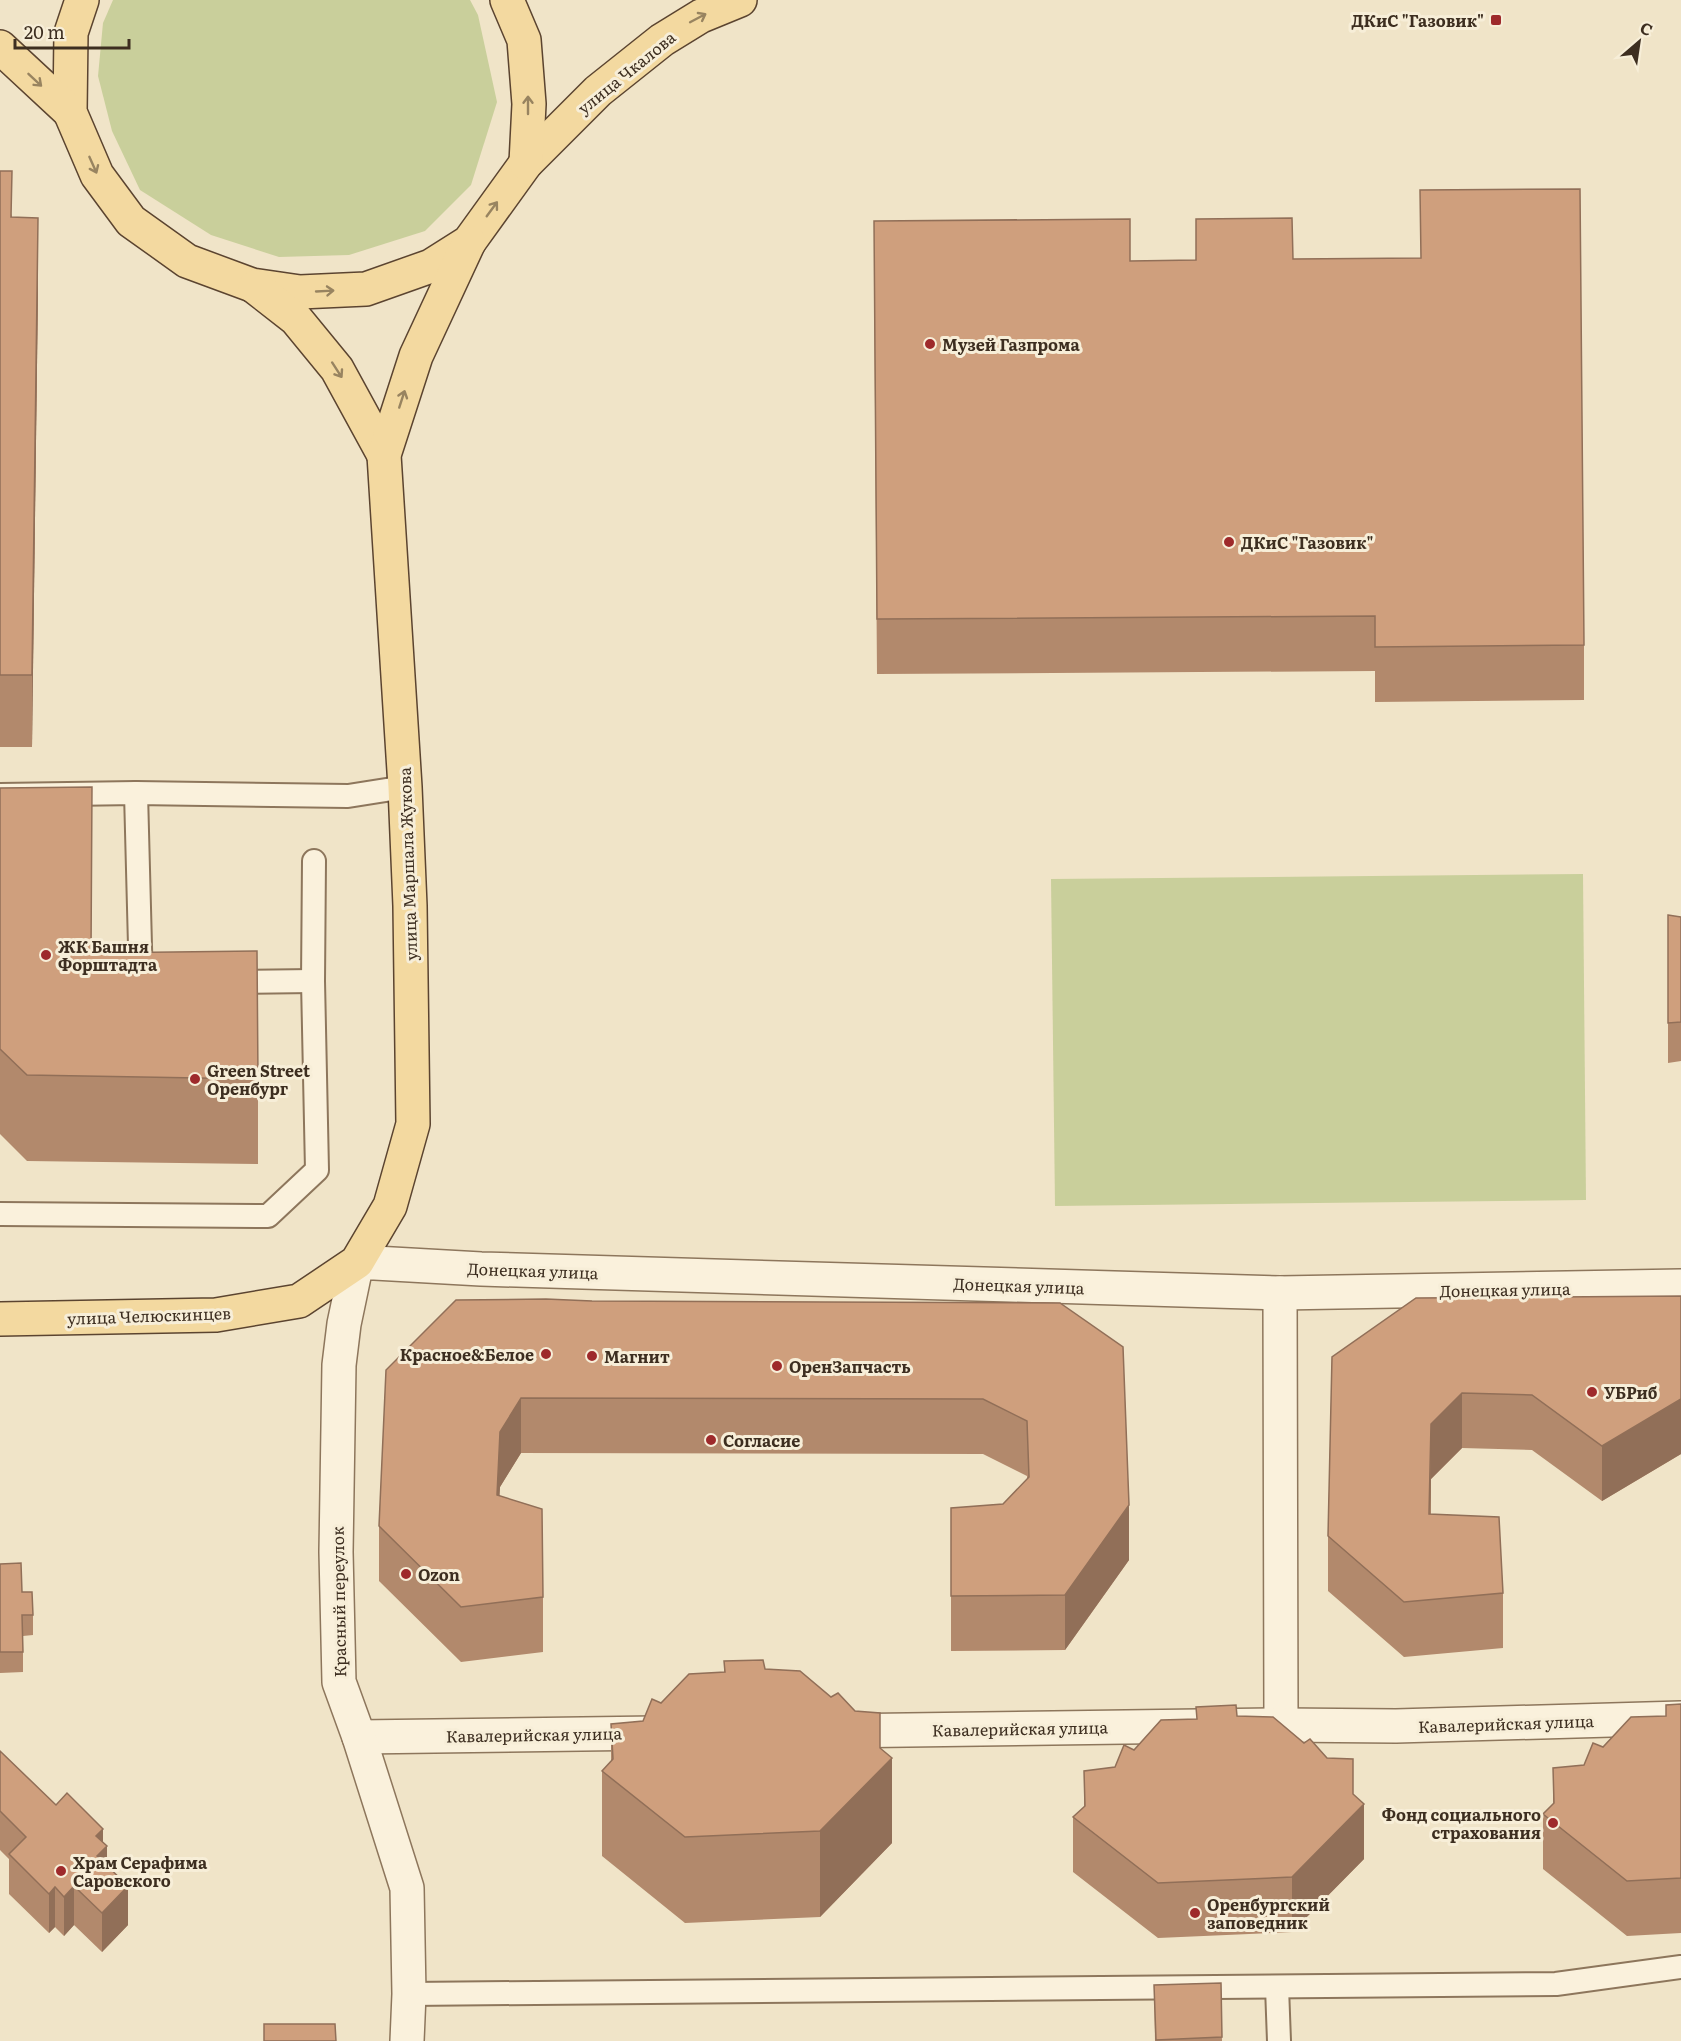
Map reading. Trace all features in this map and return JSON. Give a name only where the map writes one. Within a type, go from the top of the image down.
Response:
[{"type":"main road","points":[[70,112],[71,33],[82,0]]},
{"type":"main road","points":[[507,0],[525,40],[529,104],[526,163]]},
{"type":"main road","name":"улица Чкалова","points":[[469,242],[526,163],[598,91],[662,40],[701,16],[740,0]]},
{"type":"main road","points":[[0,47],[70,112],[97,175],[131,221],[187,261],[252,285],[300,292],[366,289],[431,266],[469,242]]},
{"type":"main road","name":"улица Маршала Жукова","points":[[357,1262],[390,1206],[413,1124],[410,906],[405,787],[384,455],[416,356],[469,242]]},
{"type":"main road","name":"улица Маршала Жукова","points":[[252,285],[297,319],[337,369],[384,455]]},
{"type":"main road","name":"улица Челюскинцев","points":[[0,1319],[216,1315],[299,1301],[357,1262]]},
{"type":"street","name":"Донецкая улица","points":[[357,1262],[481,1269],[1280,1293],[1681,1286]]},
{"type":"street","name":"Красный переулок","points":[[357,1262],[344,1324],[339,1365],[336,1552],[339,1682],[407,1888],[408,2041]]},
{"type":"street","points":[[1280,1293],[1281,1725]]},
{"type":"street","name":"Кавалерийская улица","points":[[802,1731],[1281,1725],[1396,1726],[1681,1718]]},
{"type":"street","name":"Кавалерийская улица","points":[[359,1737],[682,1733]]},
{"type":"lane","points":[[0,795],[136,793],[348,796],[405,787]]},
{"type":"lane","points":[[136,793],[141,984],[164,984]]},
{"type":"lane","points":[[0,1214],[268,1216],[317,1170],[313,981],[314,861]]},
{"type":"lane","points":[[210,983],[313,981]]},
{"type":"lane","points":[[409,1994],[1556,1984],[1681,1967]]},
{"type":"lane","points":[[1277,1987],[1279,2041]]},
{"type":"green space","points":[[113,0],[470,0],[478,15],[497,102],[471,185],[425,231],[349,255],[279,257],[211,235],[140,190],[112,131],[98,76],[103,23]]},
{"type":"green space","points":[[1583,874],[1586,1200],[1055,1206],[1051,879]]},
{"type":"building","points":[[0,171],[12,171],[11,217],[38,218],[32,675],[0,675]]},
{"type":"building","name":"ДКиC \"Газовик\"","points":[[1580,189],[1584,645],[1375,647],[1375,616],[877,619],[874,221],[1130,219],[1130,261],[1196,260],[1196,219],[1292,218],[1293,259],[1421,258],[1420,190]]},
{"type":"building","points":[[92,787],[91,953],[257,951],[258,1079],[27,1075],[0,1049],[0,788]]},
{"type":"building","points":[[1668,915],[1681,917],[1681,1022],[1668,1023]]},
{"type":"building","points":[[1681,1296],[1681,1399],[1602,1446],[1532,1395],[1462,1393],[1431,1424],[1429,1514],[1499,1517],[1503,1593],[1404,1602],[1328,1536],[1332,1357],[1416,1298]]},
{"type":"building","points":[[456,1300],[1060,1303],[1123,1347],[1129,1505],[1065,1595],[951,1596],[951,1508],[1003,1504],[1029,1477],[1027,1421],[983,1399],[521,1398],[500,1432],[497,1495],[542,1509],[543,1597],[461,1607],[379,1526],[386,1370]]},
{"type":"building","points":[[21,1563],[22,1592],[32,1592],[33,1615],[22,1615],[23,1652],[0,1652],[0,1564]]},
{"type":"building","points":[[763,1660],[765,1669],[800,1671],[831,1697],[838,1693],[855,1711],[880,1713],[880,1748],[892,1758],[820,1831],[685,1837],[602,1771],[613,1759],[611,1724],[643,1721],[652,1699],[661,1703],[689,1674],[725,1672],[724,1661]]},
{"type":"building","points":[[1681,1704],[1681,1878],[1627,1881],[1543,1814],[1554,1803],[1553,1768],[1584,1765],[1593,1743],[1603,1747],[1631,1717],[1666,1716],[1666,1705]]},
{"type":"building","points":[[1236,1705],[1237,1716],[1273,1717],[1304,1743],[1310,1739],[1327,1758],[1353,1759],[1353,1794],[1364,1804],[1292,1877],[1158,1883],[1073,1817],[1085,1806],[1084,1771],[1115,1767],[1124,1745],[1134,1750],[1161,1720],[1197,1719],[1196,1707]]},
{"type":"building","points":[[0,1751],[56,1805],[67,1793],[103,1829],[96,1836],[107,1846],[97,1856],[128,1886],[102,1913],[74,1886],[64,1897],[55,1887],[49,1894],[9,1854],[26,1837],[0,1811]]},
{"type":"building","points":[[1221,1983],[1222,2037],[1156,2040],[1154,1985]]},
{"type":"building","points":[[264,2024],[335,2024],[336,2041],[264,2041]]},
{"type":"place","name":"ДКиС \"Газовик\"","points":[[1496,20]]},
{"type":"place","name":"Музей Газпрома","points":[[930,344]]},
{"type":"place","name":"ДКиC \"Газовик\"","points":[[1229,542]]},
{"type":"place","name":"ЖК Башня Форштадта","points":[[46,955]]},
{"type":"place","name":"Green Street Оренбург","points":[[195,1079]]},
{"type":"place","name":"Красное&Белое","points":[[546,1354]]},
{"type":"place","name":"Магнит","points":[[592,1356]]},
{"type":"place","name":"ОренЗапчасть","points":[[777,1366]]},
{"type":"place","name":"УБРиб","points":[[1592,1392]]},
{"type":"place","name":"Согласие","points":[[711,1440]]},
{"type":"place","name":"Ozon","points":[[406,1574]]},
{"type":"place","name":"Фонд социального страхования","points":[[1553,1823]]},
{"type":"place","name":"Храм Серафима Саровского","points":[[61,1871]]},
{"type":"place","name":"Оренбургский заповедник","points":[[1195,1913]]}]
